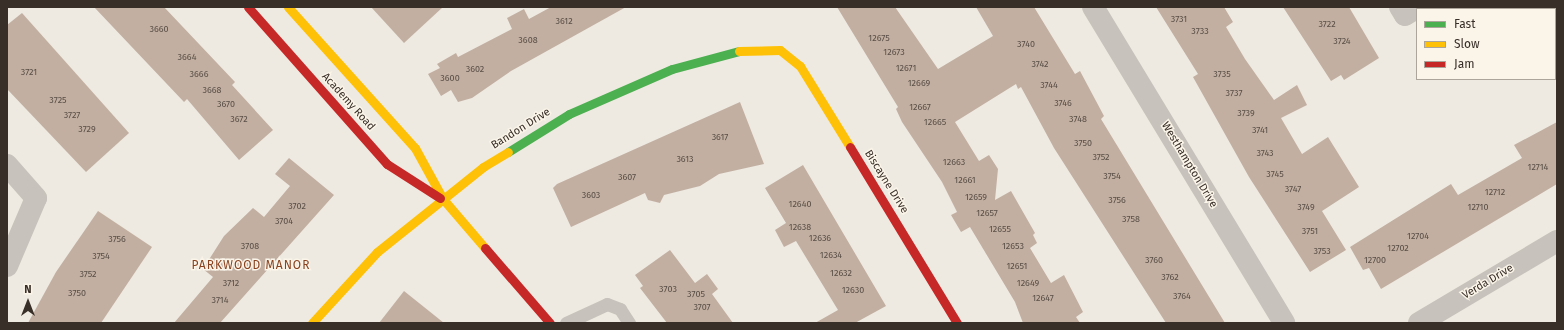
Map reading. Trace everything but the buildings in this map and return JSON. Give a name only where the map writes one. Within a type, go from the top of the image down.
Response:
[{"type":"street","name":"Academy Road","points":[[248,7],[387,164],[443,199]]},
{"type":"street","name":"Academy Road","points":[[288,7],[415,148],[443,199],[550,323]]},
{"type":"street","name":"Westhampton Drive","points":[[1093,7],[1284,323]]},
{"type":"street","points":[[1400,7],[1405,14],[1416,8]]},
{"type":"street","name":"Bandon Drive","points":[[312,323],[377,252],[483,167],[569,114],[672,69],[745,49],[780,50],[790,58]]},
{"type":"street","name":"Biscayne Drive","points":[[790,58],[800,66],[957,323]]},
{"type":"street","points":[[7,165],[36,198],[7,266]]},
{"type":"street","name":"Verda Drive","points":[[1419,323],[1557,241]]},
{"type":"lane","points":[[566,323],[607,304],[620,309],[629,323]]},
{"type":"traffic: fast","points":[[508,152],[569,114],[672,69],[739,51]]},
{"type":"traffic: slow","points":[[288,7],[415,148],[443,199],[485,248]]},
{"type":"traffic: slow","points":[[739,51],[780,50],[800,66],[850,147]]},
{"type":"traffic: slow","points":[[312,323],[377,252],[483,167],[508,152]]},
{"type":"traffic: jam","points":[[248,7],[387,164],[440,198]]},
{"type":"traffic: jam","points":[[850,147],[957,323]]},
{"type":"traffic: jam","points":[[485,248],[550,323]]},
{"type":"district","name":"PARKWOOD MANOR","points":[[251,266]]}]
